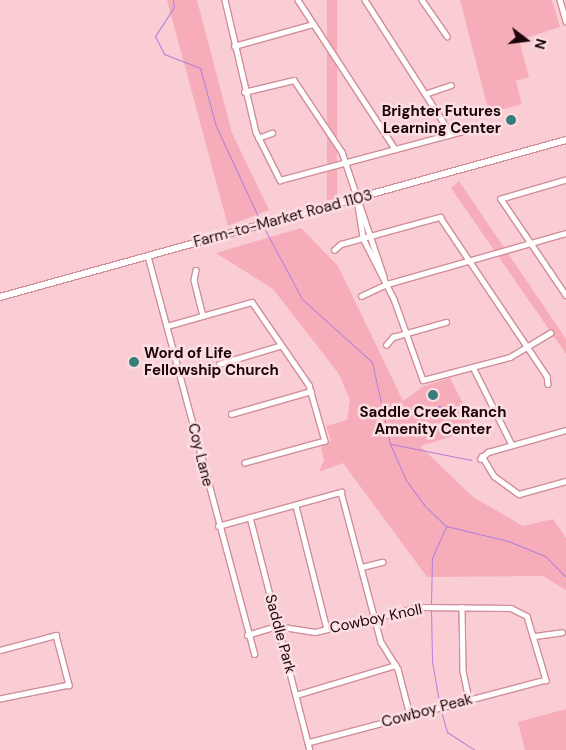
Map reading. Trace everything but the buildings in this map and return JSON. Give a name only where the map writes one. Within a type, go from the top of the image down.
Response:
[{"type":"main road","name":"Farm-to-Market Road 1103","points":[[0,297],[566,140]]},
{"type":"street","points":[[225,0],[244,92],[258,138],[280,180],[482,126]]},
{"type":"street","points":[[298,0],[395,149]]},
{"type":"street","points":[[365,0],[428,94],[451,134]]},
{"type":"street","points":[[422,0],[447,36]]},
{"type":"street","points":[[560,0],[566,21]]},
{"type":"street","points":[[234,46],[313,24]]},
{"type":"street","points":[[244,92],[294,80],[346,163],[384,278]]},
{"type":"street","points":[[428,94],[451,85]]},
{"type":"street","points":[[258,138],[272,134]]},
{"type":"street","points":[[566,180],[501,199],[566,295]]},
{"type":"street","points":[[357,199],[363,238],[387,284],[423,380],[529,348],[550,333]]},
{"type":"street","points":[[334,250],[363,238],[440,217],[529,348],[548,384]]},
{"type":"street","points":[[361,296],[387,284],[566,233]]},
{"type":"street","name":"Coy Lane","points":[[148,256],[247,635],[255,654]]},
{"type":"street","points":[[196,270],[194,280],[203,316]]},
{"type":"street","points":[[167,326],[252,302],[311,390],[325,441],[245,463]]},
{"type":"street","points":[[386,345],[406,332],[446,322]]},
{"type":"street","points":[[219,364],[280,346]]},
{"type":"street","points":[[473,366],[512,445]]},
{"type":"street","points":[[231,414],[311,390]]},
{"type":"street","points":[[566,430],[512,445],[481,457],[494,476],[519,494],[564,482],[566,487]]},
{"type":"street","points":[[218,526],[296,506],[341,492],[382,646],[396,665],[410,715]]},
{"type":"street","points":[[296,506],[327,630]]},
{"type":"street","name":"Saddle Park","points":[[250,517],[310,750]]},
{"type":"street","points":[[362,567],[382,562]]},
{"type":"street","name":"Cowboy Knoll","points":[[277,626],[300,632],[327,630],[419,607],[520,610],[528,616],[546,680]]},
{"type":"street","points":[[462,607],[462,671],[469,700]]},
{"type":"street","points":[[247,635],[277,626]]},
{"type":"street","points":[[535,636],[562,632]]},
{"type":"street","points":[[0,650],[56,635],[69,684],[0,700]]},
{"type":"street","points":[[296,695],[396,665]]},
{"type":"street","name":"Cowboy Peak","points":[[308,743],[546,680]]},
{"type":"shaded area","points":[[167,0],[197,0],[232,133],[269,210],[228,226]]},
{"type":"shaded area","points":[[327,0],[337,0],[337,200],[327,200]]},
{"type":"shaded area","points":[[460,0],[552,0],[560,27],[519,40],[529,77],[516,81],[522,104],[489,113]]},
{"type":"shaded area","points":[[459,181],[566,339],[566,354],[451,188]]},
{"type":"shaded area","points":[[301,228],[338,266],[403,401],[424,386],[450,378],[476,429],[420,446],[473,497],[523,526],[553,519],[566,538],[566,590],[543,576],[427,577],[343,463],[319,472],[324,460],[321,447],[331,441],[326,426],[347,420],[350,400],[339,374],[273,289],[216,253]]},
{"type":"shaded area","points":[[438,406],[442,406],[446,412],[442,418],[438,418],[434,414],[434,410]]},
{"type":"shaded area","points":[[566,709],[566,750],[525,750],[518,722]]},
{"type":"waterway","points":[[173,0],[174,7],[155,36],[164,54],[200,68],[216,126],[260,221]]},
{"type":"waterway","points":[[264,228],[302,299],[372,362],[390,444],[406,480],[425,506],[446,526],[508,541],[545,556],[566,577]]},
{"type":"waterway","points":[[391,444],[471,460]]},
{"type":"waterway","points":[[431,604],[432,558],[446,526]]},
{"type":"waterway","points":[[431,608],[432,661],[439,702]]},
{"type":"waterway","points":[[441,711],[447,732],[475,750]]},
{"type":"place","name":"Brighter Futures Learning Center","points":[[511,120]]},
{"type":"place","name":"Word of Life Fellowship Church","points":[[134,362]]},
{"type":"place","name":"Saddle Creek Ranch Amenity Center","points":[[433,395]]}]
